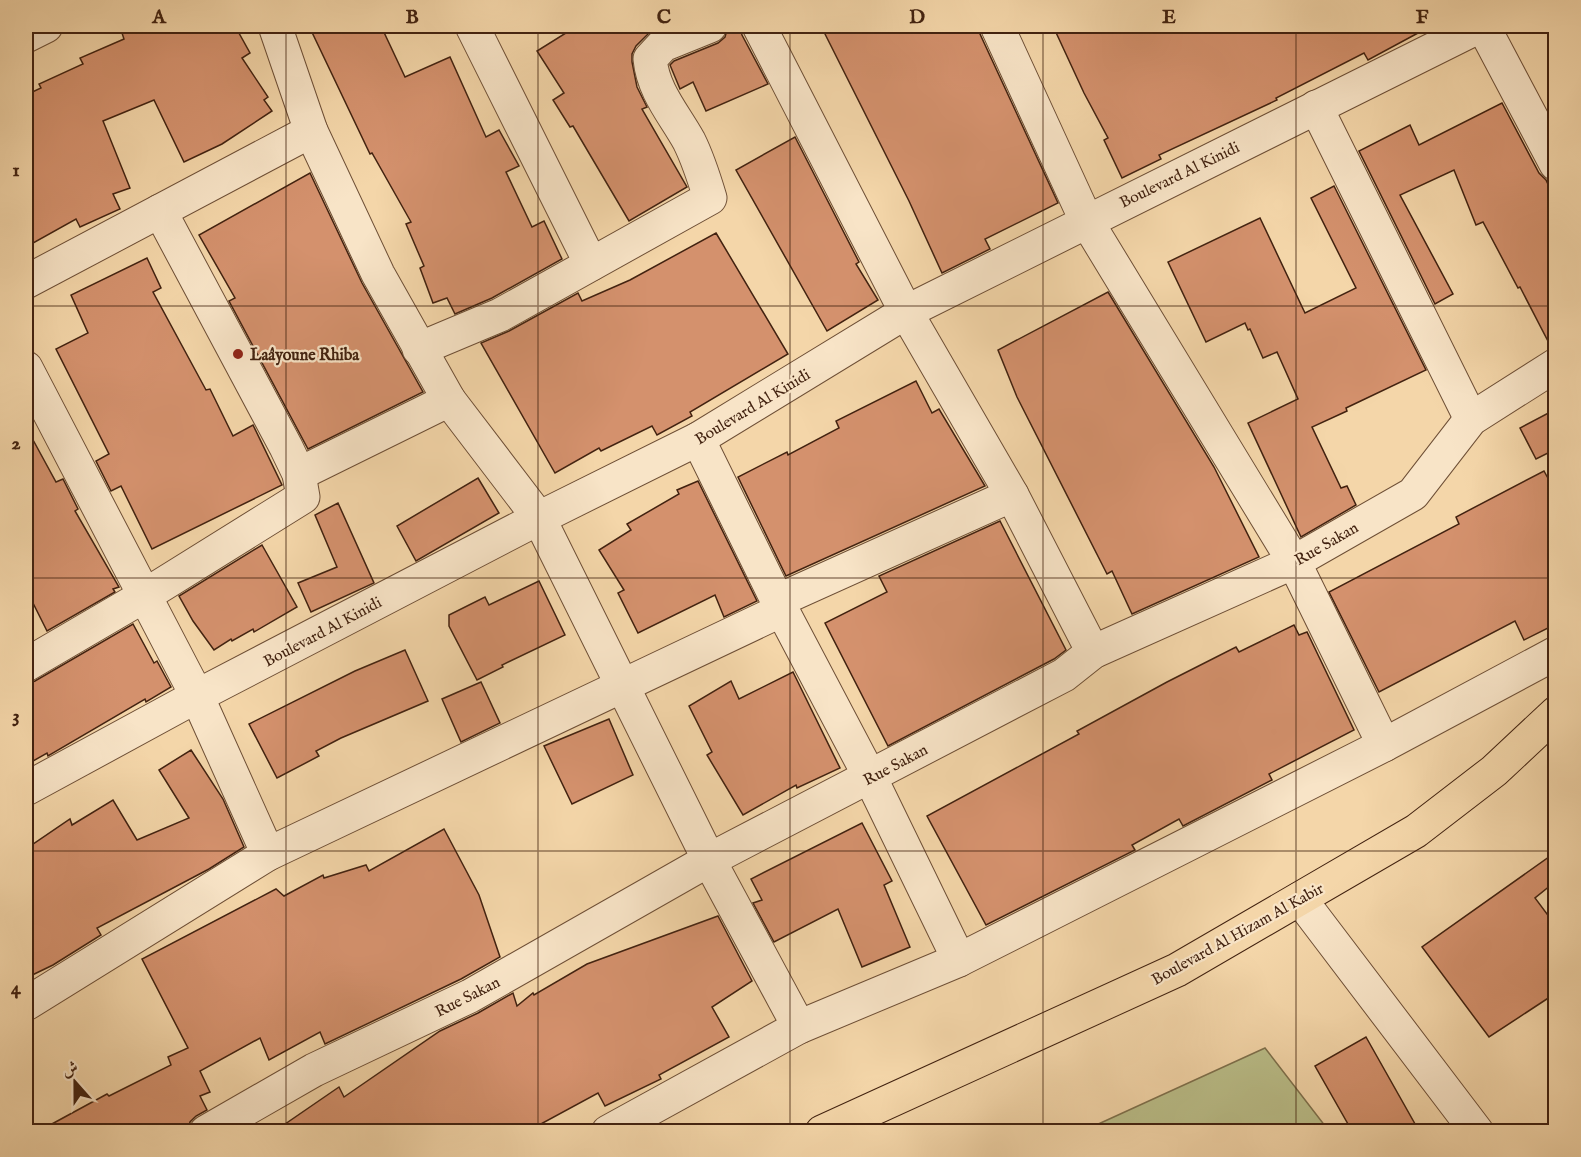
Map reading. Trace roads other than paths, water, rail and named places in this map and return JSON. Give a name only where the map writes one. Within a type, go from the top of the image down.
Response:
[{"type":"main road","name":"Boulevard Al Hizam Al Kabir","points":[[822,1131],[1177,970],[1416,831],[1494,771],[1556,713]]},
{"type":"street","points":[[26,36],[46,26]]},
{"type":"street","points":[[275,26],[311,130],[378,274],[449,400],[539,518],[709,860],[799,1028]]},
{"type":"street","points":[[472,26],[591,264]]},
{"type":"street","points":[[419,349],[500,315],[711,198],[689,141],[655,84],[650,58],[663,45],[710,26]]},
{"type":"street","points":[[759,26],[906,312],[1012,495],[1093,652]]},
{"type":"street","points":[[997,26],[1086,220],[1294,562],[1384,745]]},
{"type":"street","points":[[1482,26],[1541,114],[1556,165]]},
{"type":"street","name":"Boulevard Al Kinidi","points":[[26,789],[197,696],[539,518],[698,439],[906,312],[1086,220],[1482,26]]},
{"type":"street","points":[[1316,107],[1471,419]]},
{"type":"street","points":[[26,282],[311,130]]},
{"type":"street","points":[[26,666],[303,497],[299,474],[160,212]]},
{"type":"street","name":"Rue Sakan","points":[[206,1131],[314,1070],[470,996],[709,860],[1064,675],[1093,652],[1294,562],[1413,494],[1471,419],[1556,365]]},
{"type":"street","points":[[26,368],[197,696],[268,854]]},
{"type":"street","points":[[299,474],[449,400]]},
{"type":"street","points":[[698,439],[779,606],[870,777],[959,960]]},
{"type":"street","points":[[26,1004],[268,854],[624,686],[779,606],[1012,495]]},
{"type":"street","points":[[608,1131],[799,1028],[959,960],[1384,745],[1556,653]]},
{"type":"street","points":[[1300,899],[1477,1131]]},
{"type":"place","name":"Laâyoune Rhiba","points":[[238,354]]}]
